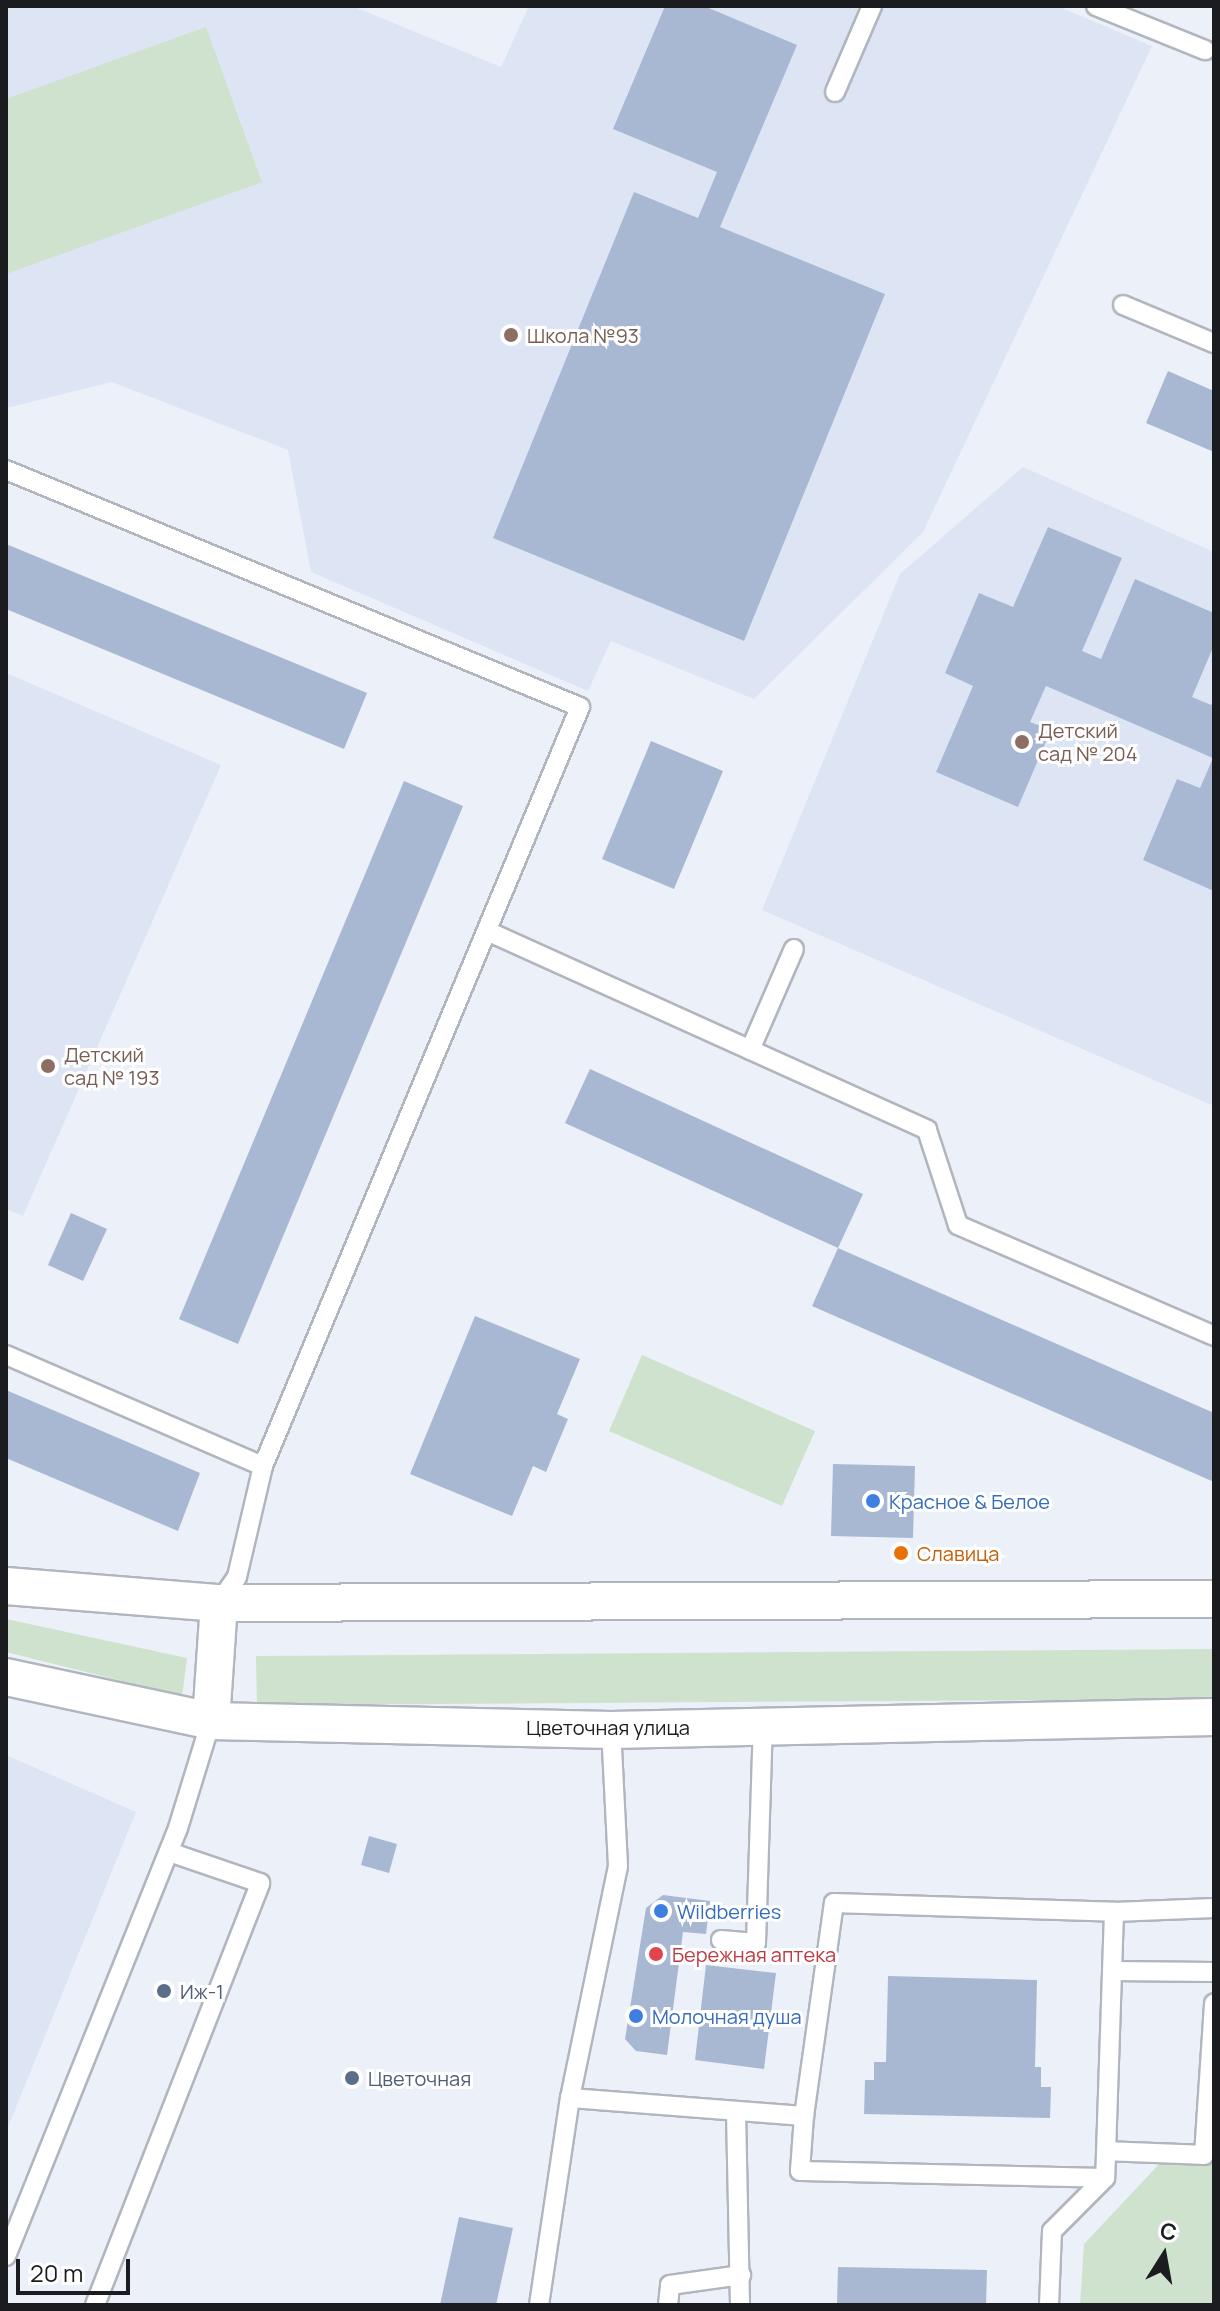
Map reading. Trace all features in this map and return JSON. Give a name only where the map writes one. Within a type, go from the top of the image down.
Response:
[{"type":"street","points":[[6,1586],[219,1603],[1214,1599]]},
{"type":"street","points":[[211,1721],[219,1603]]},
{"type":"street","name":"Цветочная улица","points":[[6,1677],[211,1721],[611,1730],[1214,1717]]},
{"type":"lane","points":[[835,92],[872,6]]},
{"type":"lane","points":[[1096,6],[1205,50]]},
{"type":"lane","points":[[1123,305],[1214,343]]},
{"type":"lane","points":[[6,470],[580,707],[263,1466],[237,1577],[219,1603]]},
{"type":"lane","points":[[487,931],[927,1130],[958,1225],[1214,1336]]},
{"type":"lane","points":[[750,1050],[794,949]]},
{"type":"lane","points":[[6,1355],[263,1466]]},
{"type":"lane","points":[[6,2256],[169,1852],[211,1721]]},
{"type":"lane","points":[[721,1940],[756,1943],[763,1726]]},
{"type":"lane","points":[[539,2305],[570,2098],[618,1866],[611,1730]]},
{"type":"lane","points":[[95,2305],[260,1883],[169,1852]]},
{"type":"lane","points":[[1105,2178],[800,2171],[804,2116],[834,1903],[1114,1912],[1214,1908]]},
{"type":"lane","points":[[1049,2305],[1052,2231],[1105,2178],[1114,1912]]},
{"type":"lane","points":[[1112,1971],[1214,1972]]},
{"type":"lane","points":[[1106,2151],[1204,2155],[1214,2003]]},
{"type":"lane","points":[[570,2098],[804,2116]]},
{"type":"lane","points":[[736,2112],[740,2305]]},
{"type":"lane","points":[[668,2305],[670,2285],[741,2275]]},
{"type":"shaded area","name":"Школа №93","points":[[6,6],[352,6],[501,67],[529,6],[1057,6],[1152,46],[923,532],[754,699],[611,641],[588,691],[311,572],[288,450],[112,382],[6,408]]},
{"type":"shaded area","name":"Детский сад № 204","points":[[1023,467],[1214,552],[1214,1106],[762,910],[900,574]]},
{"type":"shaded area","name":"Детский сад № 193","points":[[6,673],[221,765],[23,1216],[6,1209]]},
{"type":"shaded area","points":[[6,1755],[136,1812],[6,2132]]},
{"type":"green space","points":[[206,27],[262,182],[6,274],[6,99]]},
{"type":"green space","points":[[642,1355],[815,1431],[782,1506],[609,1431]]},
{"type":"green space","points":[[6,1619],[187,1658],[182,1696],[6,1652]]},
{"type":"green space","points":[[1214,1649],[1214,1699],[257,1705],[256,1656]]},
{"type":"green space","points":[[1164,2159],[1214,2162],[1214,2305],[1080,2305],[1084,2244]]},
{"type":"building","points":[[665,6],[704,6],[797,45],[720,227],[885,294],[744,641],[493,538],[634,192],[698,218],[717,172],[613,129]]},
{"type":"building","points":[[1168,371],[1214,391],[1214,452],[1146,423]]},
{"type":"building","points":[[1048,527],[1122,558],[1082,651],[1101,659],[1135,579],[1214,613],[1214,645],[1192,697],[1211,705],[1214,699],[1214,891],[1143,860],[1177,779],[1200,788],[1213,758],[1046,686],[1030,722],[1051,730],[1018,807],[936,772],[973,686],[945,673],[979,593],[1013,607]]},
{"type":"building","points":[[6,544],[367,693],[344,749],[6,609]]},
{"type":"building","points":[[651,741],[723,771],[674,889],[602,859]]},
{"type":"building","points":[[404,781],[463,806],[238,1344],[179,1319]]},
{"type":"building","points":[[590,1069],[863,1194],[838,1248],[565,1123]]},
{"type":"building","points":[[71,1213],[107,1229],[83,1281],[48,1265]]},
{"type":"building","points":[[838,1248],[1214,1413],[1214,1482],[812,1306]]},
{"type":"building","points":[[475,1316],[580,1359],[557,1414],[568,1419],[546,1472],[533,1466],[512,1516],[410,1474]]},
{"type":"building","points":[[6,1390],[200,1473],[178,1531],[6,1458]]},
{"type":"building","name":"Красное & Белое","points":[[833,1464],[915,1466],[913,1538],[831,1536]]},
{"type":"building","points":[[369,1836],[397,1844],[389,1873],[361,1865]]},
{"type":"building","points":[[663,1895],[710,1901],[706,1934],[683,1932],[667,2055],[636,2051],[625,2039],[646,1908]]},
{"type":"building","points":[[706,1965],[776,1973],[764,2069],[695,2060]]},
{"type":"building","points":[[888,1976],[1037,1980],[1035,2067],[1041,2067],[1041,2087],[1051,2087],[1050,2118],[864,2114],[865,2080],[874,2080],[874,2062],[886,2062]]},
{"type":"building","points":[[459,2217],[513,2228],[496,2305],[440,2305]]},
{"type":"building","points":[[838,2267],[987,2270],[986,2305],[837,2305]]},
{"type":"place","name":"Школа №93","points":[[511,335]]},
{"type":"place","name":"Детский сад № 204","points":[[1022,742]]},
{"type":"place","name":"Детский сад № 193","points":[[48,1066]]},
{"type":"place","name":"Красное & Белое","points":[[873,1501]]},
{"type":"place","name":"Славица","points":[[901,1553]]},
{"type":"place","name":"Wildberries","points":[[661,1911]]},
{"type":"place","name":"Бережная аптека","points":[[656,1954]]},
{"type":"place","name":"Иж-1","points":[[164,1991]]},
{"type":"place","name":"Молочная душа","points":[[636,2016]]},
{"type":"place","name":"Цветочная","points":[[352,2078]]}]
